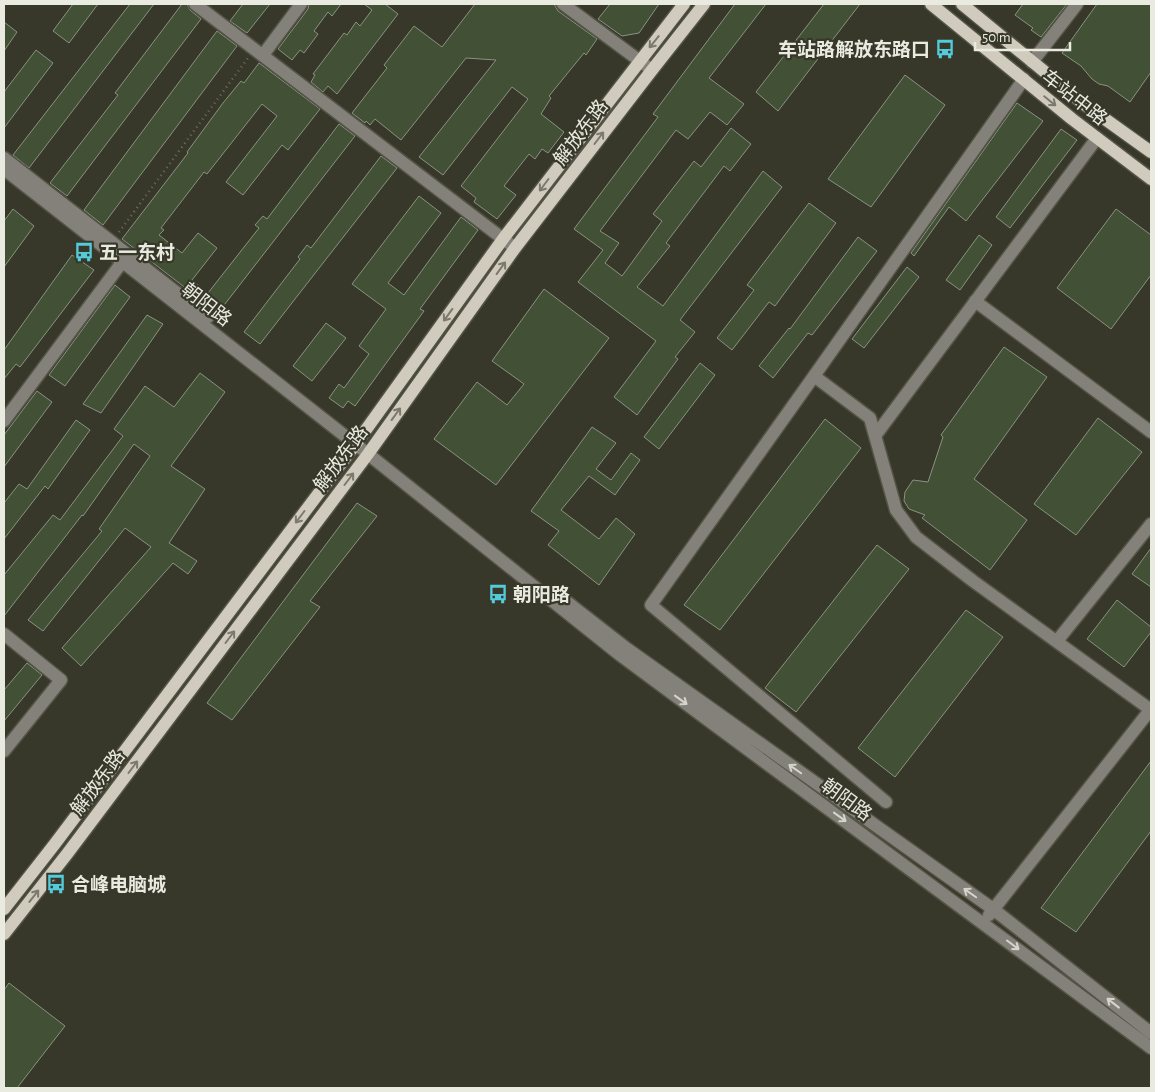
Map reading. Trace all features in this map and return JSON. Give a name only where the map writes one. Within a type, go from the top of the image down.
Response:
[{"type":"main road","name":"解放东路","points":[[4,909],[357,441],[503,239],[684,4]]},
{"type":"main road","name":"解放东路","points":[[4,934],[67,854],[370,450],[515,248],[704,4]]},
{"type":"main road","name":"车站中路","points":[[932,4],[1096,138],[1151,179]]},
{"type":"main road","name":"车站中路","points":[[962,4],[1084,104],[1151,152]]},
{"type":"street","points":[[195,4],[515,248]]},
{"type":"street","points":[[259,52],[301,4]]},
{"type":"street","points":[[563,4],[652,70]]},
{"type":"street","points":[[1032,62],[1076,4]]},
{"type":"street","points":[[886,802],[651,605],[1024,79]]},
{"type":"street","points":[[875,436],[1096,138]]},
{"type":"street","name":"朝阳路","points":[[4,158],[112,241],[357,441]]},
{"type":"street","name":"朝阳路","points":[[4,169],[626,648],[993,910],[1151,1033]]},
{"type":"street","points":[[4,421],[123,261]]},
{"type":"street","points":[[975,301],[1151,432]]},
{"type":"street","points":[[814,376],[870,418],[896,510],[916,537],[1151,709],[983,922]]},
{"type":"street","name":"朝阳路","points":[[370,450],[620,655],[1151,1048]]},
{"type":"street","points":[[1056,641],[1151,524]]},
{"type":"street","points":[[4,634],[61,680],[4,751]]},
{"type":"path","points":[[112,241],[259,52]]},
{"type":"building","points":[[73,4],[98,4],[69,43],[53,31]]},
{"type":"building","points":[[130,4],[154,4],[29,168],[13,155]]},
{"type":"building","points":[[182,4],[187,4],[190,10],[201,19],[67,196],[50,183],[118,95],[115,93]]},
{"type":"building","points":[[243,4],[270,4],[247,33],[230,21]]},
{"type":"building","points":[[309,4],[341,4],[332,16],[328,12],[314,31],[318,34],[304,53],[300,50],[292,60],[278,49],[308,9]]},
{"type":"building","points":[[364,4],[385,4],[398,14],[337,94],[328,86],[323,92],[311,82],[315,75],[313,74],[344,33],[347,35],[356,22],[360,26],[372,10]]},
{"type":"building","points":[[475,4],[554,4],[558,11],[597,39],[586,55],[584,53],[549,96],[551,98],[541,114],[564,132],[548,153],[542,149],[535,159],[529,154],[504,186],[516,195],[497,219],[474,202],[476,198],[461,186],[528,99],[512,87],[443,175],[419,157],[496,60],[466,58],[401,140],[375,119],[370,125],[352,113],[387,68],[384,65],[414,26],[442,47]]},
{"type":"building","points":[[610,4],[659,4],[639,33],[622,36],[598,19]]},
{"type":"building","points":[[735,4],[766,4],[709,78],[744,104],[727,125],[710,112],[688,139],[676,130],[600,231],[619,243],[605,263],[622,276],[662,221],[653,214],[694,161],[701,167],[731,128],[751,144],[730,171],[724,166],[666,243],[670,246],[637,287],[663,306],[763,171],[782,187],[680,320],[695,332],[675,357],[678,359],[637,415],[614,397],[656,341],[578,282],[603,250],[574,229],[658,117],[653,114]]},
{"type":"building","points":[[824,4],[860,4],[778,111],[756,92]]},
{"type":"building","points":[[1023,4],[1067,4],[1041,37],[1031,30],[1033,28],[1015,15]]},
{"type":"building","points":[[1097,4],[1151,4],[1151,72],[1130,102],[1108,86],[1099,84],[1092,79],[1081,66],[1062,53]]},
{"type":"building","points":[[4,22],[17,32],[4,51]]},
{"type":"building","points":[[217,31],[237,46],[103,225],[84,210]]},
{"type":"building","points":[[36,50],[53,63],[4,128],[4,92]]},
{"type":"building","points":[[259,63],[320,109],[288,150],[282,145],[243,195],[226,182],[277,116],[262,104],[207,174],[204,172],[161,228],[164,230],[159,235],[182,253],[198,233],[217,248],[192,280],[208,293],[259,228],[255,225],[263,216],[267,219],[339,124],[355,136],[218,313],[122,239],[188,153],[223,103],[241,81],[244,83]]},
{"type":"building","points":[[905,75],[945,105],[871,207],[828,179]]},
{"type":"building","points":[[1017,103],[1043,121],[966,221],[949,207],[914,256],[911,253]]},
{"type":"building","points":[[1061,129],[1077,140],[1010,228],[996,217]]},
{"type":"building","points":[[381,156],[397,168],[260,344],[244,332],[300,259],[298,257],[307,245],[311,248]]},
{"type":"building","points":[[419,196],[441,213],[388,283],[404,295],[461,217],[478,230],[420,309],[424,311],[355,406],[348,401],[343,408],[329,398],[339,384],[344,388],[369,354],[359,346],[386,309],[352,284]]},
{"type":"building","points":[[809,203],[836,223],[775,306],[769,302],[732,350],[717,338],[754,290],[747,285]]},
{"type":"building","points":[[13,209],[34,226],[4,267],[4,221]]},
{"type":"building","points":[[1116,209],[1151,235],[1151,275],[1111,329],[1057,288]]},
{"type":"building","points":[[979,235],[992,245],[960,290],[946,280]]},
{"type":"building","points":[[858,237],[877,251],[812,335],[808,333],[773,378],[759,366],[790,329]]},
{"type":"building","points":[[72,255],[94,270],[20,367],[16,364],[4,379],[4,350]]},
{"type":"building","points":[[907,267],[919,277],[864,348],[852,339]]},
{"type":"building","points":[[115,285],[130,297],[65,386],[49,375]]},
{"type":"building","points":[[544,289],[609,338],[496,485],[434,439],[477,382],[507,405],[524,384],[492,361]]},
{"type":"building","points":[[147,315],[163,324],[101,413],[83,404]]},
{"type":"building","points":[[326,323],[346,338],[312,381],[293,366]]},
{"type":"building","points":[[1004,347],[1047,377],[974,479],[1027,520],[990,570],[922,518],[925,515],[909,509],[904,501],[905,492],[913,480],[928,482],[943,437],[941,435]]},
{"type":"building","points":[[700,363],[715,375],[659,449],[644,437]]},
{"type":"building","points":[[200,373],[225,392],[171,466],[205,489],[169,543],[197,561],[188,574],[173,563],[81,666],[62,648],[151,547],[125,528],[43,631],[28,620],[102,531],[99,529],[150,456],[134,444],[83,516],[4,616],[4,575],[53,515],[60,520],[123,436],[114,429],[145,386],[174,407]]},
{"type":"building","points":[[37,391],[52,402],[4,467],[4,435]]},
{"type":"building","points":[[1098,418],[1142,452],[1076,535],[1034,504]]},
{"type":"building","points":[[825,419],[861,448],[720,630],[684,605]]},
{"type":"building","points":[[76,420],[90,430],[48,489],[45,486],[4,539],[4,503],[19,484],[27,489]]},
{"type":"building","points":[[592,427],[616,443],[596,469],[611,480],[631,453],[640,460],[615,495],[589,476],[561,510],[599,539],[616,518],[635,534],[599,585],[548,545],[559,531],[531,511]]},
{"type":"building","points":[[357,503],[377,516],[310,601],[320,607],[232,720],[207,703]]},
{"type":"building","points":[[877,545],[909,569],[796,712],[765,688]]},
{"type":"building","points":[[1151,548],[1151,587],[1132,574]]},
{"type":"building","points":[[1117,600],[1151,627],[1151,632],[1124,667],[1087,639]]},
{"type":"building","points":[[966,610],[1003,637],[895,777],[858,748]]},
{"type":"building","points":[[27,663],[42,675],[4,721],[4,690]]},
{"type":"building","points":[[1151,761],[1151,831],[1076,932],[1041,908]]},
{"type":"building","points":[[9,983],[65,1026],[17,1088],[4,1088],[4,990]]},
{"type":"place","name":"车站路解放东路口","points":[[945,49]]},
{"type":"place","name":"五一东村","points":[[84,252]]},
{"type":"place","name":"朝阳路","points":[[498,594]]},
{"type":"place","name":"合峰电脑城","points":[[56,884]]}]
